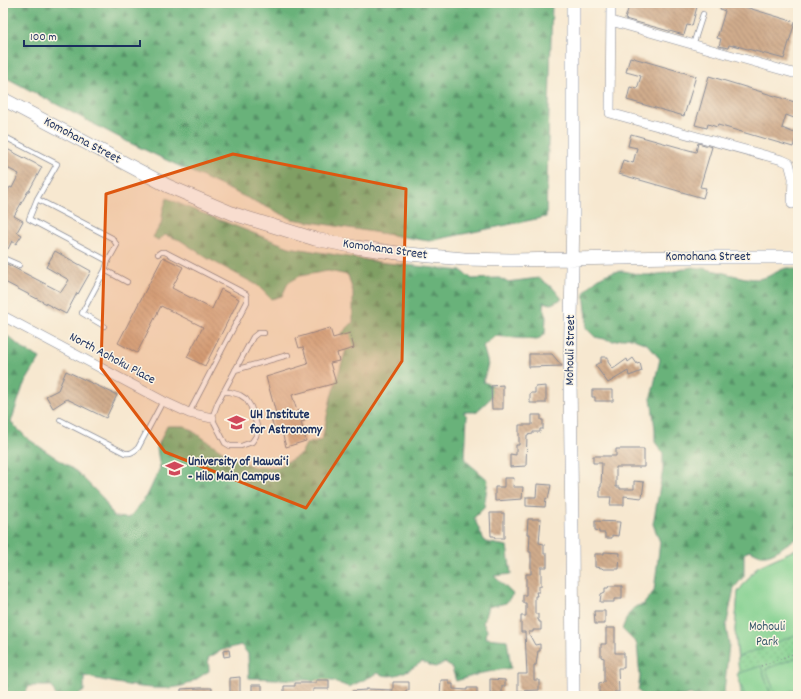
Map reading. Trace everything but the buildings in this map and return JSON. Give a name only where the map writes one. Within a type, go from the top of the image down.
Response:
[{"type":"main road","name":"Mohouli Street","points":[[573,3],[570,378],[573,696]]},
{"type":"main road","name":"Komohana Street","points":[[3,99],[168,186],[234,214],[315,239],[398,253],[464,259],[511,260],[677,257],[798,257]]},
{"type":"street","points":[[611,3],[610,113],[782,160],[788,163],[793,178],[792,204]]},
{"type":"street","points":[[611,22],[793,73],[798,73]]},
{"type":"street","name":"North Aohoku Place","points":[[3,316],[163,401],[189,413],[212,418]]},
{"type":"lane","points":[[694,45],[703,14]]},
{"type":"lane","points":[[3,136],[57,164],[37,199],[29,219],[108,261]]},
{"type":"lane","points":[[37,199],[112,238],[117,245],[82,313],[104,326]]},
{"type":"lane","points":[[158,254],[165,252],[246,294],[248,297],[247,302],[189,413]]},
{"type":"lane","points":[[3,258],[19,265]]},
{"type":"lane","points":[[105,270],[127,282]]},
{"type":"lane","points":[[223,392],[230,392],[246,398],[251,407],[258,429],[252,442],[242,446],[230,446],[225,443],[212,418],[223,392],[253,337],[258,333],[264,333]]},
{"type":"lane","points":[[235,370],[288,355]]},
{"type":"lane","points":[[60,420],[125,453],[129,453],[138,448],[163,401]]},
{"type":"path","points":[[761,666],[798,652]]},
{"type":"highlighted area","points":[[233,154],[406,189],[402,361],[306,508],[165,452],[101,368],[106,194]]},
{"type":"green space","points":[[3,3],[552,3],[546,217],[429,241],[292,219],[128,142],[3,76]]},
{"type":"green space","points":[[167,198],[289,247],[378,262],[462,271],[472,279],[499,278],[507,282],[539,278],[553,288],[562,299],[551,304],[543,302],[546,317],[545,334],[537,340],[495,336],[483,346],[488,364],[483,382],[495,386],[490,399],[476,412],[463,412],[467,416],[465,460],[488,480],[484,508],[474,518],[485,542],[507,546],[511,574],[494,576],[513,594],[506,603],[488,607],[483,623],[487,630],[486,638],[507,640],[511,668],[482,673],[456,681],[452,668],[445,663],[435,667],[422,662],[401,674],[389,676],[378,673],[349,687],[333,681],[249,678],[248,654],[241,645],[222,650],[208,658],[209,671],[182,686],[159,688],[133,686],[84,676],[84,691],[77,696],[56,696],[52,686],[29,686],[24,696],[3,696],[3,334],[23,349],[40,358],[23,386],[11,422],[28,439],[77,472],[102,497],[114,517],[129,518],[147,496],[160,468],[157,448],[167,426],[185,426],[231,457],[254,467],[278,467],[301,454],[306,444],[322,440],[331,397],[346,350],[342,333],[353,322],[353,292],[348,275],[328,271],[300,276],[288,283],[282,296],[271,299],[257,285],[207,258],[180,240],[165,235],[158,240],[153,237],[161,224]]},
{"type":"green space","points":[[692,267],[752,279],[763,278],[785,268],[798,271],[798,301],[796,311],[798,313],[798,538],[771,554],[761,555],[749,550],[744,554],[744,576],[734,588],[726,627],[729,644],[724,692],[726,696],[693,696],[691,694],[683,696],[644,696],[638,691],[640,677],[637,644],[622,629],[632,610],[635,607],[643,605],[654,591],[660,542],[653,524],[663,470],[663,453],[655,442],[651,398],[660,359],[647,344],[628,337],[614,341],[595,337],[586,328],[587,318],[584,293],[592,284],[610,273],[622,271],[641,275],[650,275]]},
{"type":"green space","name":"Mohouli Park","points":[[798,548],[798,695],[741,696],[735,630],[738,592],[757,567]]},
{"type":"green space","name":"Mohouli Park","points":[[797,549],[798,634],[738,657],[735,630],[738,592],[757,567]]},
{"type":"green space","points":[[798,657],[798,688],[776,696],[766,669]]},
{"type":"green space","points":[[761,666],[771,696],[745,696],[737,674]]},
{"type":"place","name":"UH Institute for Astronomy","points":[[237,422]]},
{"type":"place","name":"University of Hawaiʻi - Hilo Main Campus","points":[[175,469]]}]
